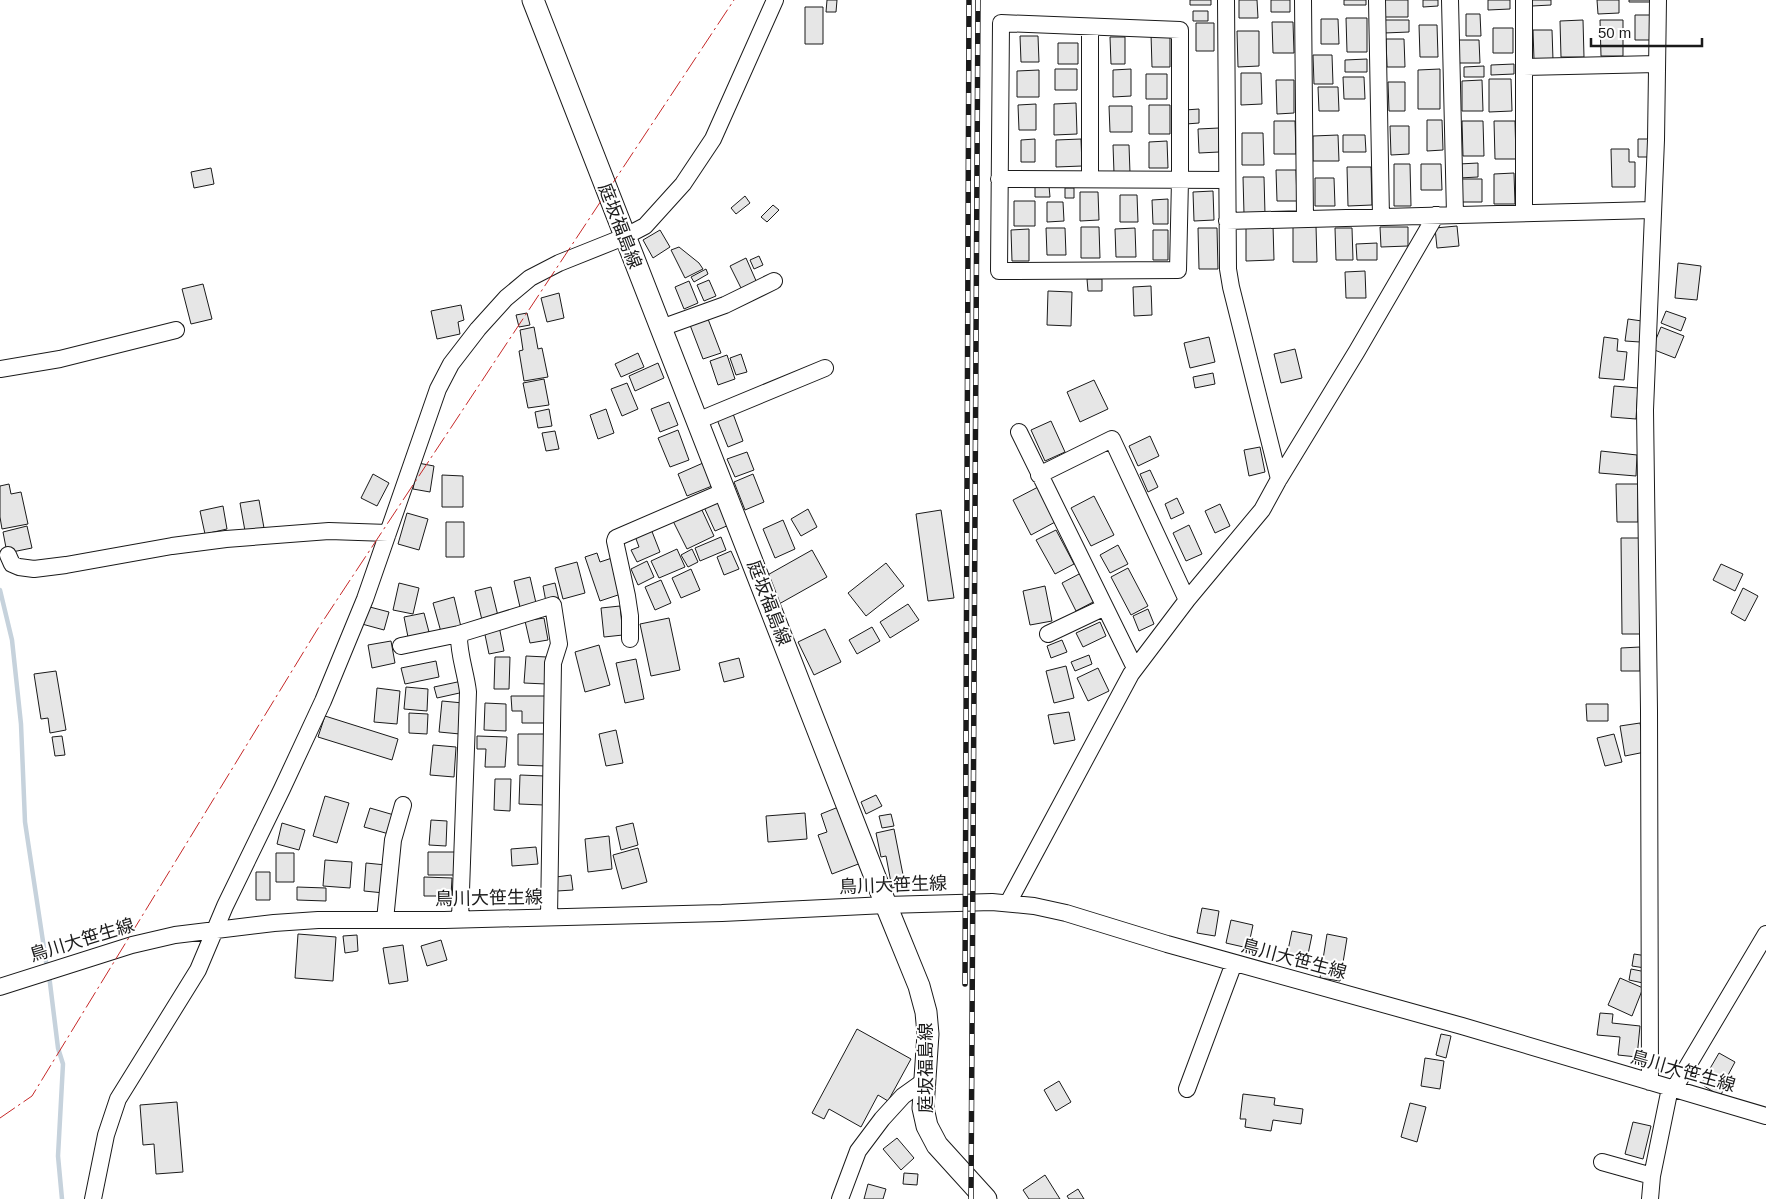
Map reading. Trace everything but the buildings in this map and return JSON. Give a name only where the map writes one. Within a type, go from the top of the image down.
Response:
[{"type":"main road","name":"庭坂福島線","points":[[533,0],[624,237],[919,986],[926,1012],[928,1034],[923,1108],[927,1126],[937,1145],[986,1199]]},
{"type":"street","points":[[93,1199],[106,1135],[118,1099],[198,970],[225,906],[322,701],[365,599],[438,389],[451,364],[478,329],[506,298],[530,278],[558,263],[624,237],[645,226],[684,184],[713,139],[775,0]]},
{"type":"street","points":[[1226,0],[1228,269],[1279,479]]},
{"type":"street","points":[[1303,0],[1305,219]]},
{"type":"street","points":[[1378,0],[1381,217]]},
{"type":"street","points":[[1450,0],[1455,215]]},
{"type":"street","points":[[1524,0],[1524,213]]},
{"type":"street","points":[[1650,1082],[1646,410],[1654,210],[1658,0]]},
{"type":"street","points":[[1000,23],[1180,30],[1178,270],[999,271],[999,179],[1000,23]]},
{"type":"street","points":[[1090,27],[1090,179]]},
{"type":"street","points":[[1524,68],[1658,64]]},
{"type":"street","points":[[999,179],[1227,180]]},
{"type":"street","points":[[1227,221],[1654,210]]},
{"type":"street","points":[[1008,903],[1136,668],[1187,600],[1262,510],[1436,216]]},
{"type":"street","points":[[661,328],[725,305],[774,281]]},
{"type":"street","points":[[0,369],[60,359],[176,330]]},
{"type":"street","points":[[697,421],[825,368]]},
{"type":"street","points":[[1019,432],[1136,668]]},
{"type":"street","points":[[1039,475],[1112,439],[1187,600]]},
{"type":"street","points":[[630,639],[630,616],[615,541],[616,538],[725,491]]},
{"type":"street","points":[[8,555],[12,564],[34,569],[226,539],[329,531],[388,533]]},
{"type":"street","points":[[401,646],[459,634],[553,605],[559,644],[553,663],[549,917]]},
{"type":"street","points":[[1048,634],[1105,606]]},
{"type":"street","points":[[459,634],[458,642],[468,692],[460,919]]},
{"type":"street","points":[[385,920],[393,840],[403,805]]},
{"type":"street","name":"鳥川大笹生線","points":[[0,987],[132,945],[175,935],[300,921],[722,913],[886,904],[1008,903],[1066,913],[1234,963],[1462,1026],[1766,1116]]},
{"type":"street","points":[[1649,1199],[1652,1176],[1672,1089],[1766,935]]},
{"type":"street","points":[[1187,1089],[1234,963]]},
{"type":"street","points":[[840,1199],[858,1151],[882,1119],[903,1096],[924,1081]]},
{"type":"street","points":[[1602,1162],[1652,1176]]},
{"type":"waterway","points":[[0,590],[12,640],[21,724],[25,822],[47,968]]},
{"type":"waterway","points":[[49,975],[58,1048],[63,1064],[58,1156],[62,1199]]},
{"type":"railway","points":[[965,984],[969,0]]},
{"type":"railway","points":[[971,1199],[978,0]]},
{"type":"power","points":[[0,1118],[32,1096],[317,630],[734,0]]}]
